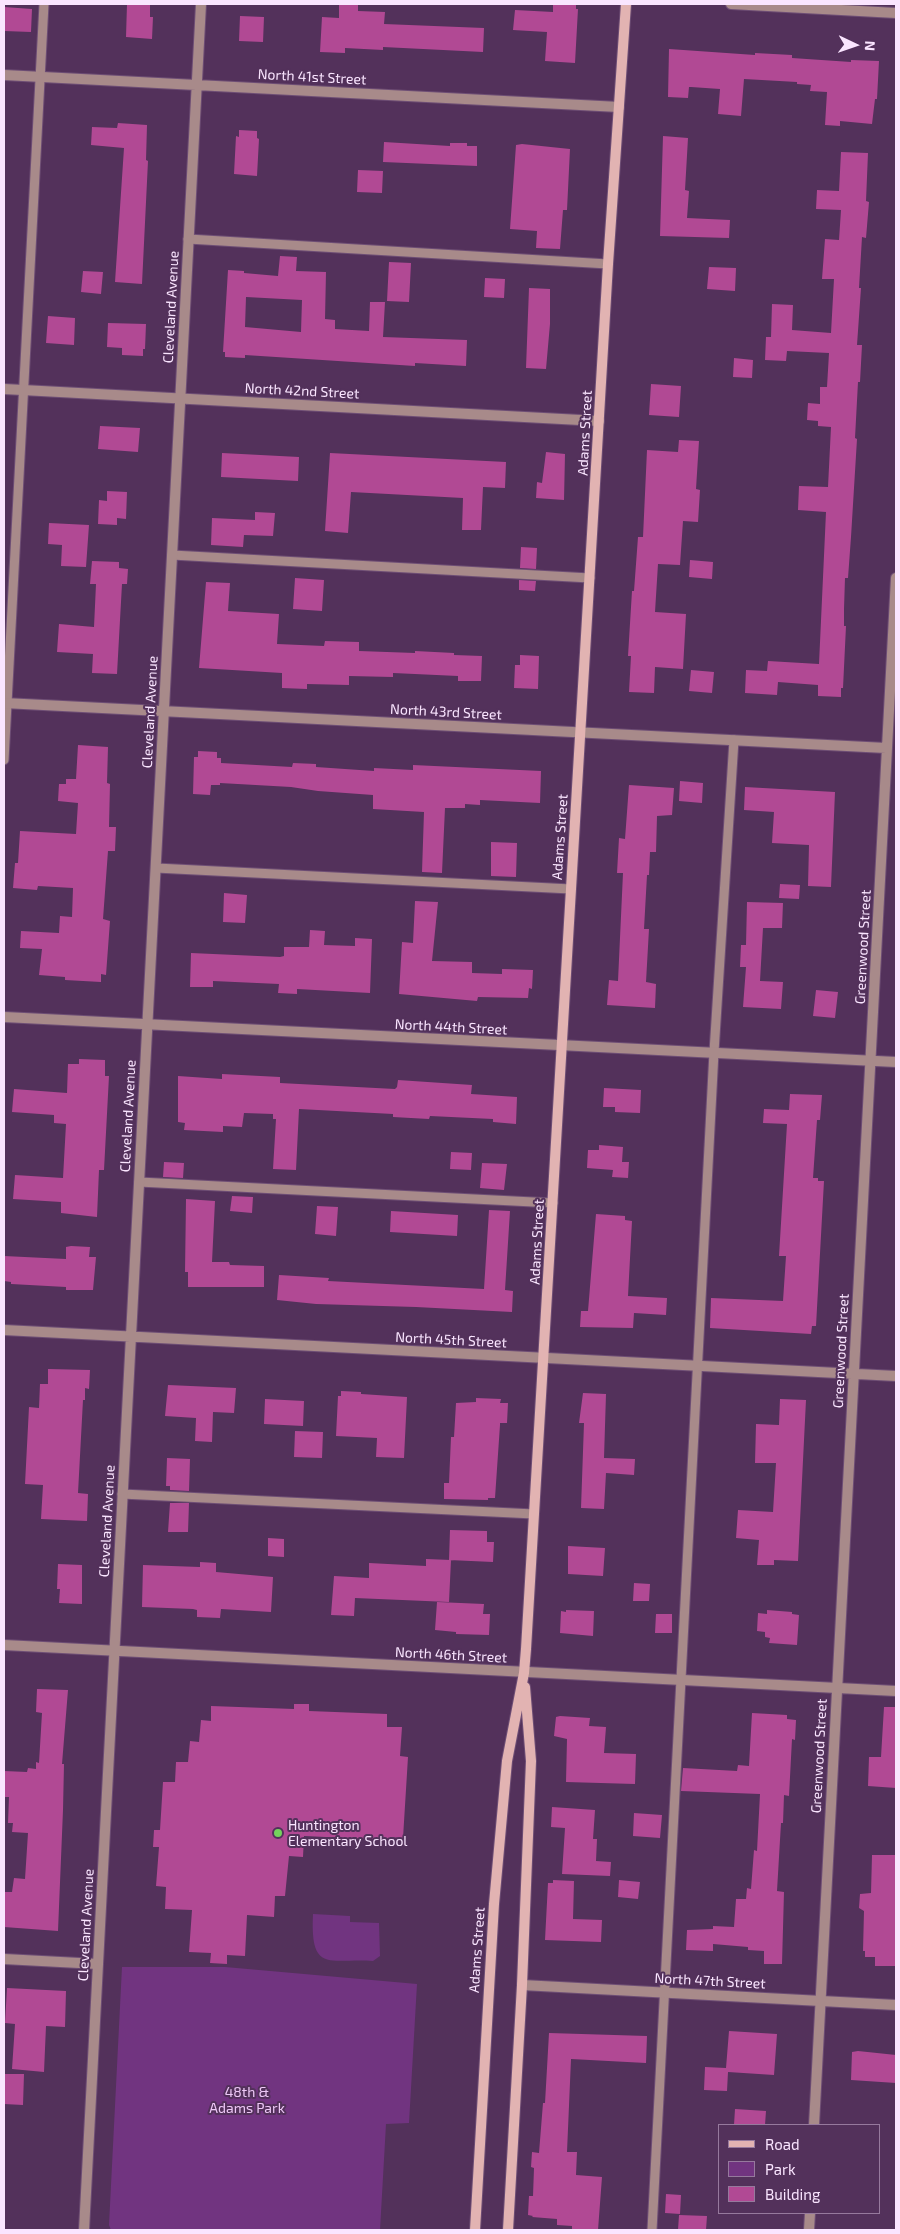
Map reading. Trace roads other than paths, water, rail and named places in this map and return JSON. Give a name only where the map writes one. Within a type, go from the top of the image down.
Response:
[{"type":"main road","name":"Adams Street","points":[[475,2230],[494,1904],[507,1761],[524,1673],[608,264],[626,4]]},
{"type":"main road","name":"Adams Street","points":[[508,2230],[522,1985],[531,1761],[524,1673]]},
{"type":"street","name":"Cleveland Avenue","points":[[84,2230],[200,4]]},
{"type":"street","points":[[731,4],[896,13]]},
{"type":"street","name":"North 41st Street","points":[[4,75],[619,107]]},
{"type":"street","name":"North 42nd Street","points":[[4,389],[599,421]]},
{"type":"street","name":"Greenwood Street","points":[[814,2124],[886,748],[892,719],[896,578]]},
{"type":"street","name":"North 43rd Street","points":[[5,703],[886,748]]},
{"type":"street","name":"North 44th Street","points":[[4,1017],[896,1062]]},
{"type":"street","name":"North 45th Street","points":[[4,1330],[896,1376]]},
{"type":"street","name":"North 46th Street","points":[[4,1646],[896,1691]]},
{"type":"street","points":[[4,1959],[98,1964]]},
{"type":"street","name":"North 47th Street","points":[[522,1985],[896,2005]]},
{"type":"street","points":[[809,2230],[810,2214]]},
{"type":"lane","points":[[4,760],[5,703],[44,4]]},
{"type":"lane","points":[[188,239],[608,264]]},
{"type":"lane","points":[[172,555],[590,578]]},
{"type":"lane","points":[[652,2230],[714,1052],[734,740]]},
{"type":"lane","points":[[156,868],[571,889]]},
{"type":"lane","points":[[139,1182],[553,1203]]},
{"type":"lane","points":[[122,1494],[534,1514]]},
{"type":"place","name":"Huntington Elementary School","points":[[278,1833]]},
{"type":"park label","name":"48th & Adams Park","points":[[247,2100]]}]
